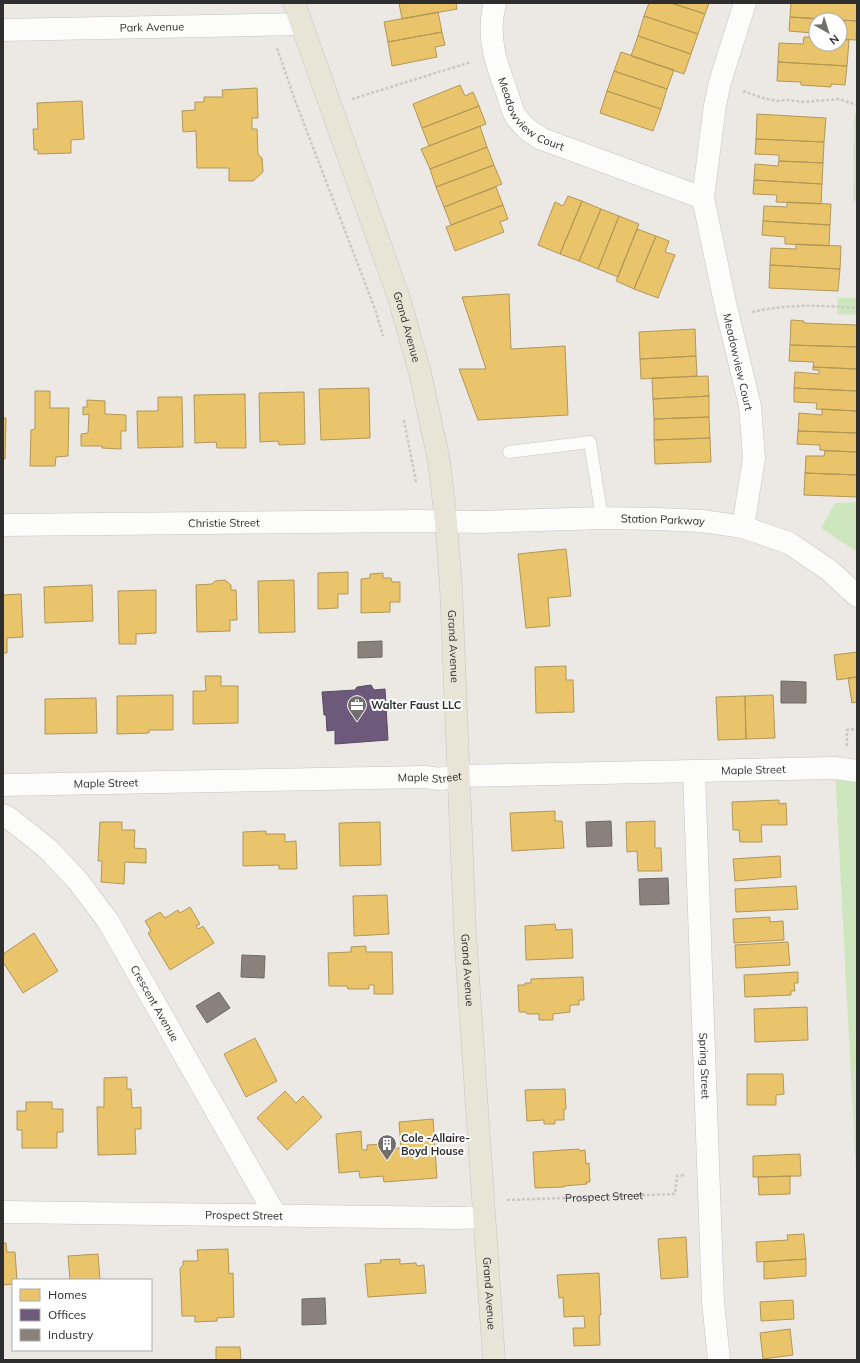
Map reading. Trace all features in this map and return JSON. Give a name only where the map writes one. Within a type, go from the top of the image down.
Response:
[{"type":"main road","name":"Grand Avenue","points":[[294,3],[399,298],[416,358],[438,461],[446,522],[452,587],[465,932],[494,1360]]},
{"type":"street","name":"Meadowview Court","points":[[495,3],[491,26],[492,47],[516,116],[527,130],[542,139],[703,198]]},
{"type":"street","name":"Meadowview Court","points":[[743,527],[754,458],[750,406],[728,317],[703,198],[715,105],[720,82],[745,3]]},
{"type":"street","name":"Park Avenue","points":[[3,30],[301,24]]},
{"type":"street","name":"Station Parkway","points":[[446,522],[602,518],[702,521],[743,527],[789,543],[829,570],[857,596]]},
{"type":"street","name":"Christie Street","points":[[3,525],[446,522]]},
{"type":"street","name":"Maple Street","points":[[3,785],[425,777],[440,778],[459,776],[835,768],[857,771]]},
{"type":"street","name":"Spring Street","points":[[694,772],[713,1302],[719,1360]]},
{"type":"street","name":"Crescent Avenue","points":[[3,815],[9,818],[48,849],[78,881],[108,921],[276,1216]]},
{"type":"street","name":"Prospect Street","points":[[3,1212],[458,1218],[483,1209]]},
{"type":"lane","points":[[509,452],[590,442],[602,518]]},
{"type":"path","points":[[268,25],[298,110],[375,309],[383,337]]},
{"type":"path","points":[[330,106],[495,54]]},
{"type":"path","points":[[720,82],[763,98],[777,101],[789,100],[802,102],[839,99],[857,105]]},
{"type":"path","points":[[728,317],[792,305],[820,305],[857,308]]},
{"type":"path","points":[[403,415],[418,496],[417,521]]},
{"type":"path","name":"Prospect Street","points":[[483,1209],[675,1194],[676,1176],[708,1172]]},
{"type":"green space","points":[[857,113],[857,201],[853,201],[854,115]]},
{"type":"green space","points":[[838,298],[857,298],[857,315],[837,314]]},
{"type":"green space","points":[[857,502],[857,552],[821,528],[835,503]]},
{"type":"green space","points":[[835,768],[857,771],[857,1193]]},
{"type":"building: Homes","points":[[399,3],[456,3],[457,9],[402,19]]},
{"type":"building: Homes","points":[[649,3],[671,3],[705,14],[698,34],[644,16]]},
{"type":"building: Homes","points":[[671,3],[709,3],[705,14]]},
{"type":"building: Homes","points":[[791,3],[857,3],[857,21],[848,20],[848,12],[808,12],[808,18],[790,17]]},
{"type":"building: Homes","points":[[438,12],[442,32],[388,42],[384,22]]},
{"type":"building: Homes","points":[[644,16],[698,34],[691,54],[638,36]]},
{"type":"building: Homes","points":[[790,17],[808,18],[808,33],[789,31]]},
{"type":"building: Homes","points":[[848,20],[857,21],[856,40],[848,40]]},
{"type":"building: Homes","points":[[442,32],[445,45],[435,47],[437,57],[392,66],[388,42]]},
{"type":"building: Homes","points":[[638,36],[691,54],[684,74],[631,56]]},
{"type":"building: Homes","points":[[804,37],[808,37],[808,52],[848,52],[849,40],[847,66],[778,62],[779,43],[803,44]]},
{"type":"building: Homes","points":[[621,52],[674,70],[667,89],[614,71]]},
{"type":"building: Homes","points":[[778,62],[847,66],[845,85],[831,84],[831,87],[801,85],[801,82],[777,81]]},
{"type":"building: Homes","points":[[614,71],[667,89],[661,109],[607,91]]},
{"type":"building: Homes","points":[[460,85],[465,96],[473,92],[479,106],[422,128],[413,104]]},
{"type":"building: Homes","points":[[257,88],[258,118],[252,118],[252,129],[257,129],[258,154],[262,158],[263,172],[253,181],[229,181],[229,168],[197,168],[196,131],[183,132],[182,111],[195,110],[195,102],[204,102],[204,97],[223,97],[222,90]]},
{"type":"building: Homes","points":[[607,91],[661,109],[653,131],[600,113]]},
{"type":"building: Homes","points":[[82,101],[84,139],[71,140],[71,153],[38,154],[38,150],[34,150],[33,129],[38,129],[37,103]]},
{"type":"building: Homes","points":[[479,106],[486,124],[429,146],[422,128]]},
{"type":"building: Homes","points":[[757,114],[826,118],[824,142],[756,139]]},
{"type":"building: Homes","points":[[480,126],[487,147],[430,169],[421,149]]},
{"type":"building: Homes","points":[[756,139],[824,142],[823,163],[779,161],[779,155],[755,154]]},
{"type":"building: Homes","points":[[487,147],[494,165],[436,187],[430,169]]},
{"type":"building: Homes","points":[[779,161],[823,163],[822,184],[754,180],[755,164],[778,166]]},
{"type":"building: Homes","points":[[494,165],[502,184],[444,207],[436,187]]},
{"type":"building: Homes","points":[[754,180],[822,184],[821,204],[776,202],[777,195],[753,194]]},
{"type":"building: Homes","points":[[496,187],[503,205],[451,225],[444,207]]},
{"type":"building: Homes","points":[[568,196],[582,201],[560,254],[538,245],[555,202],[563,206]]},
{"type":"building: Homes","points":[[582,201],[601,209],[579,261],[560,254]]},
{"type":"building: Homes","points":[[787,202],[831,204],[830,225],[763,221],[764,206],[787,207]]},
{"type":"building: Homes","points":[[503,205],[508,219],[500,222],[504,232],[455,251],[446,227]]},
{"type":"building: Homes","points":[[601,209],[619,216],[598,269],[579,261]]},
{"type":"building: Homes","points":[[619,216],[639,224],[618,277],[598,269]]},
{"type":"building: Homes","points":[[763,221],[830,225],[829,246],[785,244],[785,237],[762,235]]},
{"type":"building: Homes","points":[[637,229],[656,236],[634,289],[616,281]]},
{"type":"building: Homes","points":[[656,236],[669,241],[665,252],[675,255],[658,298],[634,289]]},
{"type":"building: Homes","points":[[796,244],[841,246],[840,269],[770,265],[771,248],[796,249]]},
{"type":"building: Homes","points":[[770,265],[840,269],[838,291],[769,288]]},
{"type":"building: Homes","points":[[509,294],[511,349],[565,346],[568,415],[478,420],[459,369],[486,369],[462,297]]},
{"type":"building: Homes","points":[[791,320],[804,321],[804,323],[857,325],[857,347],[790,345]]},
{"type":"building: Homes","points":[[695,329],[696,356],[640,359],[639,332]]},
{"type":"building: Homes","points":[[790,345],[857,347],[857,369],[813,367],[814,362],[789,361]]},
{"type":"building: Homes","points":[[696,356],[697,376],[641,379],[640,359]]},
{"type":"building: Homes","points":[[813,367],[857,369],[857,391],[794,388],[795,372],[819,374],[819,370],[813,370]]},
{"type":"building: Homes","points":[[708,376],[709,396],[653,399],[652,378]]},
{"type":"building: Homes","points":[[369,388],[370,438],[321,440],[319,389]]},
{"type":"building: Homes","points":[[794,388],[857,391],[857,411],[816,409],[817,403],[794,402]]},
{"type":"building: Homes","points":[[35,391],[50,391],[50,408],[69,408],[68,456],[56,457],[55,466],[30,466],[31,430],[35,429]]},
{"type":"building: Homes","points":[[304,392],[305,444],[279,445],[278,441],[260,442],[259,393]]},
{"type":"building: Homes","points":[[245,394],[246,448],[217,448],[216,442],[195,443],[194,395]]},
{"type":"building: Homes","points":[[709,396],[709,417],[654,419],[653,399]]},
{"type":"building: Homes","points":[[158,397],[182,397],[183,447],[138,448],[137,411],[158,411]]},
{"type":"building: Homes","points":[[87,400],[105,401],[105,414],[126,415],[126,431],[121,431],[121,449],[102,448],[102,446],[81,446],[81,434],[88,433],[89,414],[83,415],[83,407],[87,407]]},
{"type":"building: Homes","points":[[822,409],[857,411],[857,433],[798,431],[799,413],[822,415]]},
{"type":"building: Homes","points":[[709,417],[710,438],[654,440],[654,419]]},
{"type":"building: Homes","points":[[3,418],[6,418],[5,459],[3,459]]},
{"type":"building: Homes","points":[[798,431],[857,433],[857,452],[820,450],[820,445],[797,444]]},
{"type":"building: Homes","points":[[710,438],[711,462],[655,464],[654,440]]},
{"type":"building: Homes","points":[[825,451],[857,452],[857,475],[805,473],[806,456],[824,456]]},
{"type":"building: Homes","points":[[805,473],[857,475],[857,497],[804,495]]},
{"type":"building: Homes","points":[[566,549],[571,596],[548,598],[550,626],[526,628],[518,554]]},
{"type":"building: Homes","points":[[348,572],[348,594],[338,594],[338,608],[318,609],[318,573]]},
{"type":"building: Homes","points":[[383,573],[383,578],[391,578],[392,582],[400,582],[400,602],[390,602],[390,612],[361,613],[361,579],[370,578],[370,574]]},
{"type":"building: Homes","points":[[225,580],[231,585],[231,590],[236,590],[237,620],[230,620],[230,631],[197,632],[196,585],[212,584],[215,581]]},
{"type":"building: Homes","points":[[294,580],[295,632],[259,633],[258,581]]},
{"type":"building: Homes","points":[[92,585],[93,621],[45,623],[44,587]]},
{"type":"building: Homes","points":[[156,590],[156,633],[136,634],[136,644],[119,644],[118,591]]},
{"type":"building: Homes","points":[[21,594],[23,637],[7,638],[7,653],[3,653],[3,595]]},
{"type":"building: Homes","points":[[857,652],[857,677],[837,680],[834,655]]},
{"type":"building: Homes","points":[[566,666],[566,680],[573,680],[574,712],[536,713],[535,667]]},
{"type":"building: Homes","points":[[205,676],[221,676],[221,686],[238,686],[238,723],[193,724],[193,691],[206,691]]},
{"type":"building: Homes","points":[[857,677],[857,702],[852,703],[848,678]]},
{"type":"building: Homes","points":[[173,695],[173,730],[149,730],[149,733],[117,734],[117,696]]},
{"type":"building: Homes","points":[[773,695],[775,738],[746,739],[745,696]]},
{"type":"building: Homes","points":[[745,696],[746,739],[718,740],[716,697]]},
{"type":"building: Homes","points":[[96,698],[97,733],[45,734],[45,699]]},
{"type":"building: Homes","points":[[779,800],[779,804],[786,803],[787,825],[761,825],[762,842],[740,842],[739,830],[733,830],[732,802]]},
{"type":"building: Homes","points":[[555,811],[555,821],[562,821],[564,848],[512,851],[510,813]]},
{"type":"building: Homes","points":[[655,821],[655,848],[661,848],[662,871],[638,871],[637,851],[627,852],[626,822]]},
{"type":"building: Homes","points":[[100,822],[122,822],[122,830],[135,830],[134,848],[146,849],[146,863],[125,862],[124,884],[101,882],[102,861],[98,861]]},
{"type":"building: Homes","points":[[380,822],[381,865],[340,866],[339,823]]},
{"type":"building: Homes","points":[[266,831],[266,834],[285,834],[285,842],[296,841],[297,869],[279,869],[279,865],[243,866],[243,832]]},
{"type":"building: Homes","points":[[780,856],[781,877],[735,881],[733,859]]},
{"type":"building: Homes","points":[[796,886],[798,909],[736,912],[735,889]]},
{"type":"building: Homes","points":[[387,895],[389,934],[354,936],[353,896]]},
{"type":"building: Homes","points":[[190,907],[200,924],[196,926],[198,929],[203,926],[214,943],[170,970],[148,933],[151,931],[145,921],[160,912],[165,918],[178,910],[180,913]]},
{"type":"building: Homes","points":[[770,917],[770,922],[783,921],[784,940],[734,943],[733,919]]},
{"type":"building: Homes","points":[[555,924],[556,930],[572,929],[573,958],[526,960],[525,926]]},
{"type":"building: Homes","points":[[34,933],[58,971],[23,993],[3,962],[3,954]]},
{"type":"building: Homes","points":[[788,942],[790,965],[736,968],[735,945]]},
{"type":"building: Homes","points":[[366,946],[366,952],[392,952],[393,994],[374,994],[374,985],[369,985],[369,989],[348,989],[347,986],[329,986],[328,953],[351,952],[351,947]]},
{"type":"building: Homes","points":[[798,972],[798,983],[794,983],[795,991],[791,991],[791,995],[745,997],[744,975]]},
{"type":"building: Homes","points":[[583,977],[584,1000],[579,1000],[579,1005],[570,1005],[570,1012],[553,1014],[553,1020],[539,1020],[539,1014],[519,1012],[518,985],[531,983],[531,979]]},
{"type":"building: Homes","points":[[807,1007],[808,1040],[755,1042],[754,1009]]},
{"type":"building: Homes","points":[[255,1038],[277,1081],[246,1097],[224,1054]]},
{"type":"building: Homes","points":[[747,1074],[783,1074],[784,1094],[776,1095],[776,1105],[747,1105]]},
{"type":"building: Homes","points":[[127,1077],[127,1089],[131,1089],[132,1108],[141,1107],[141,1129],[135,1129],[136,1154],[98,1155],[97,1107],[104,1107],[104,1078]]},
{"type":"building: Homes","points":[[565,1089],[566,1109],[564,1109],[564,1120],[555,1120],[555,1124],[544,1124],[544,1120],[527,1121],[525,1090]]},
{"type":"building: Homes","points":[[285,1091],[296,1103],[303,1096],[322,1117],[287,1150],[257,1118]]},
{"type":"building: Homes","points":[[26,1102],[52,1102],[52,1109],[63,1109],[63,1132],[57,1132],[57,1148],[22,1148],[22,1130],[17,1130],[17,1111],[26,1111]]},
{"type":"building: Homes","name":"Cole -Allaire- Boyd House","points":[[433,1119],[437,1178],[384,1182],[383,1176],[360,1178],[359,1171],[339,1173],[336,1134],[361,1131],[362,1150],[367,1150],[367,1145],[384,1144],[384,1149],[401,1148],[399,1122]]},
{"type":"building: Homes","points":[[579,1149],[580,1151],[585,1150],[586,1164],[589,1163],[590,1182],[586,1182],[587,1184],[564,1187],[535,1188],[533,1152]]},
{"type":"building: Homes","points":[[800,1154],[801,1176],[753,1177],[753,1156]]},
{"type":"building: Homes","points":[[790,1176],[790,1194],[759,1195],[758,1177]]},
{"type":"building: Homes","points":[[804,1234],[806,1259],[757,1262],[756,1242],[788,1240],[787,1235]]},
{"type":"building: Homes","points":[[686,1237],[688,1277],[661,1279],[658,1239]]},
{"type":"building: Homes","points":[[3,1243],[6,1243],[7,1252],[15,1252],[17,1279],[12,1279],[12,1284],[3,1285]]},
{"type":"building: Homes","points":[[228,1249],[229,1274],[233,1273],[234,1317],[217,1318],[217,1321],[195,1322],[195,1316],[182,1316],[180,1269],[183,1265],[183,1261],[198,1261],[197,1250]]},
{"type":"building: Homes","points":[[98,1254],[100,1279],[70,1279],[68,1256]]},
{"type":"building: Homes","points":[[400,1259],[400,1264],[416,1263],[417,1266],[424,1265],[426,1293],[368,1297],[365,1264],[381,1263],[380,1260]]},
{"type":"building: Homes","points":[[806,1259],[806,1276],[764,1279],[764,1262]]},
{"type":"building: Homes","points":[[599,1273],[601,1315],[599,1315],[600,1345],[574,1346],[573,1328],[585,1328],[584,1316],[564,1317],[563,1297],[559,1298],[557,1275]]},
{"type":"building: Homes","points":[[793,1300],[794,1319],[761,1321],[760,1302]]},
{"type":"building: Homes","points":[[790,1329],[793,1355],[763,1359],[760,1333]]},
{"type":"building: Homes","points":[[216,1347],[240,1347],[241,1360],[216,1360]]},
{"type":"building: Offices","name":"Walter Faust LLC","points":[[371,685],[374,690],[385,689],[388,740],[335,744],[335,730],[327,731],[322,692],[355,690],[357,687]]},
{"type":"building: Industry","points":[[382,641],[382,657],[358,658],[358,642]]},
{"type":"building: Industry","points":[[781,681],[806,682],[806,703],[781,703]]},
{"type":"building: Industry","points":[[611,821],[612,846],[587,847],[586,822]]},
{"type":"building: Industry","points":[[668,878],[669,904],[640,905],[639,879]]},
{"type":"building: Industry","points":[[242,955],[265,956],[264,978],[241,977]]},
{"type":"building: Industry","points":[[219,992],[230,1008],[207,1023],[196,1006]]},
{"type":"building: Industry","points":[[325,1298],[326,1324],[302,1325],[302,1299]]},
{"type":"place","name":"Walter Faust LLC","points":[[357,722]]},
{"type":"place","name":"Cole -Allaire- Boyd House","points":[[387,1161]]}]
